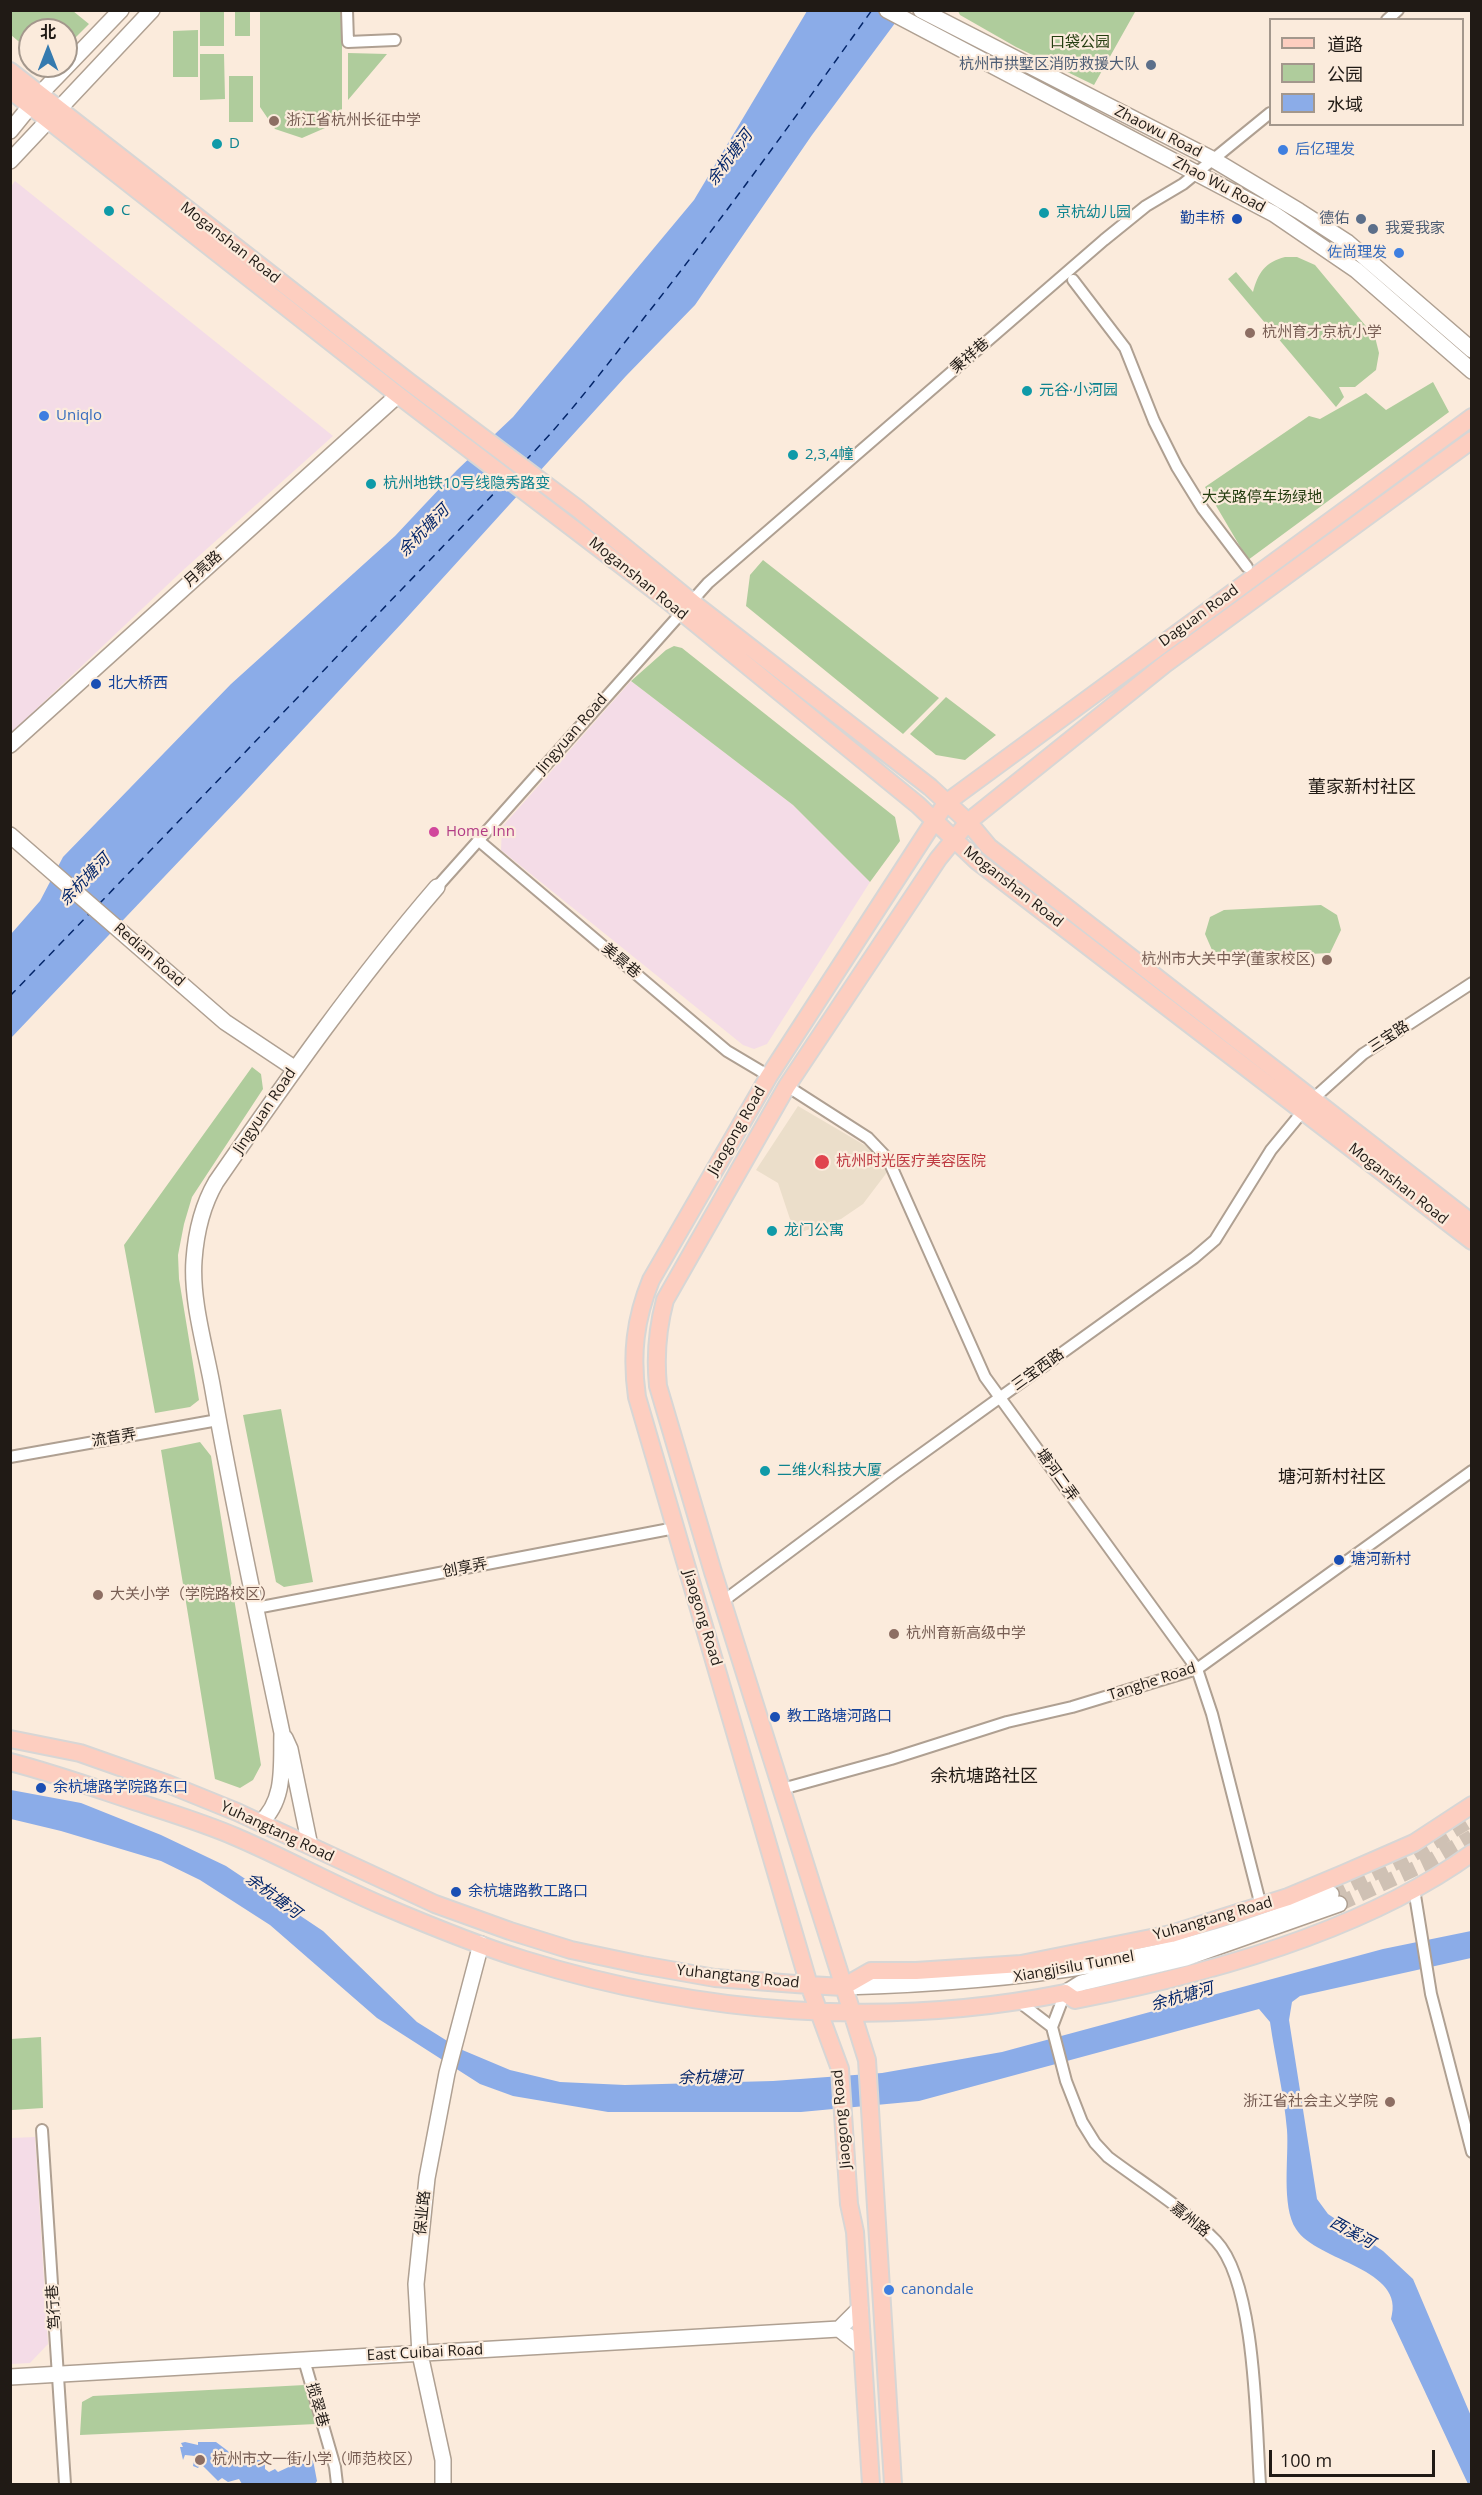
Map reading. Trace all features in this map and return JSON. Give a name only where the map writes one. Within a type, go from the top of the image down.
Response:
[{"type":"main road","name":"Moganshan Road","points":[[10,71],[35,100],[445,420],[565,521],[687,607],[930,787],[968,822],[989,847],[1472,1241]]},
{"type":"main road","name":"Moganshan Road","points":[[10,90],[35,100]]},
{"type":"main road","name":"Moganshan Road","points":[[53,114],[398,395],[445,420],[578,508],[687,607],[918,805],[977,861],[1472,1223]]},
{"type":"main road","name":"Daguan Road","points":[[935,822],[946,803],[1472,417]]},
{"type":"main road","name":"Daguan Road","points":[[953,838],[968,822],[1165,664],[1472,440]]},
{"type":"main road","name":"Jiaogong Road","points":[[871,2484],[855,2232],[849,2204],[840,2069],[809,1985],[637,1397],[634,1339],[638,1314],[651,1280],[769,1076],[935,822]]},
{"type":"main road","name":"Jiaogong Road","points":[[893,2484],[867,2060],[722,1602],[658,1386],[655,1356],[657,1329],[665,1300],[682,1266],[787,1086],[953,838]]},
{"type":"main road","name":"Yuhangtang Road","points":[[10,1738],[80,1753],[168,1784],[260,1823],[435,1904],[571,1950],[715,1978],[843,1987],[871,1971],[981,1968],[1066,1955],[1171,1934],[1297,1894],[1414,1843],[1472,1805]]},
{"type":"main road","name":"Yuhangtang Road","points":[[10,1762],[72,1780],[232,1835],[379,1904],[524,1960],[648,1992],[733,2006],[821,2013],[852,2014],[1018,2001],[1065,1993],[1075,2000],[1192,1974],[1327,1929],[1414,1889],[1472,1853]]},
{"type":"street","points":[[10,131],[35,100],[121,10]]},
{"type":"street","points":[[10,161],[152,10]]},
{"type":"street","points":[[347,10],[348,42],[395,40]]},
{"type":"street","points":[[886,10],[943,30]]},
{"type":"street","points":[[921,10],[943,30]]},
{"type":"street","name":"Zhaowu Road","points":[[943,30],[1214,160],[1299,211],[1347,242],[1472,350]]},
{"type":"street","name":"Zhao Wu Road","points":[[943,30],[1274,214],[1317,241],[1392,300],[1472,371]]},
{"type":"street","name":"秉祥巷","points":[[687,607],[708,583],[1104,240],[1146,206],[1197,173],[1269,114]]},
{"type":"street","points":[[1073,280],[1125,348],[1154,422],[1177,467],[1203,508],[1247,567]]},
{"type":"street","name":"月亮路","points":[[10,745],[398,395]]},
{"type":"street","name":"Jingyuan Road","points":[[260,1823],[275,1803],[281,1785],[282,1733],[218,1420],[196,1296],[194,1261],[205,1201],[294,1068],[387,945],[687,607]]},
{"type":"street","name":"Redian Road","points":[[10,835],[225,1022],[294,1068]]},
{"type":"street","name":"美景巷","points":[[478,840],[728,1051],[769,1076]]},
{"type":"street","name":"三宝路","points":[[1308,1105],[1363,1054],[1472,983]]},
{"type":"street","name":"塘河二弄","points":[[787,1086],[868,1138],[888,1159],[985,1377],[1197,1669],[1212,1714],[1261,1906]]},
{"type":"street","name":"三宝西路","points":[[722,1602],[1215,1240],[1271,1150],[1308,1105]]},
{"type":"street","name":"流音弄","points":[[10,1457],[218,1420]]},
{"type":"street","name":"Tanghe Road","points":[[782,1789],[891,1759],[1007,1722],[1072,1707],[1197,1669],[1472,1471]]},
{"type":"street","name":"创享弄","points":[[256,1608],[675,1527]]},
{"type":"street","name":"Jingyuan Road","points":[[282,1733],[290,1749],[310,1846]]},
{"type":"street","points":[[1414,1889],[1428,1976],[1472,2152]]},
{"type":"street","name":"Xiangjisilu Tunnel","points":[[843,1987],[941,1984],[1070,1970],[1193,1944],[1335,1899],[1186,1958],[1081,1983],[1065,1993]]},
{"type":"street","name":"保业路","points":[[443,2484],[443,2460],[420,2354],[417,2272],[427,2178],[447,2073],[481,1944]]},
{"type":"street","points":[[1018,2001],[1052,2027],[1065,1993]]},
{"type":"street","name":"嘉州路","points":[[1052,2027],[1066,2081],[1082,2122],[1095,2143],[1108,2157],[1197,2224],[1217,2242],[1227,2258],[1236,2279],[1251,2362],[1260,2484]]},
{"type":"street","name":"笃行巷","points":[[42,2130],[65,2484]]},
{"type":"street","points":[[860,2308],[839,2329],[862,2347]]},
{"type":"street","name":"East Cuibai Road","points":[[10,2378],[839,2329]]},
{"type":"street","name":"揽翠巷","points":[[304,2360],[335,2467],[337,2484]]},
{"type":"shaded area","points":[[15,181],[333,436],[181,572],[11,733],[10,188]]},
{"type":"shaded area","points":[[631,681],[793,805],[870,882],[767,1044],[754,1049],[743,1045],[501,850],[502,827]]},
{"type":"shaded area","name":"杭州时光医疗美容医院","points":[[798,1106],[866,1146],[877,1154],[888,1171],[863,1204],[841,1219],[795,1234],[778,1183],[756,1170]]},
{"type":"shaded area","points":[[35,2137],[48,2344],[30,2363],[11,2364],[11,2138]]},
{"type":"green space","name":"口袋公园","points":[[1132,10],[1135,12],[1094,85],[1016,47],[960,15],[958,11]]},
{"type":"green space","points":[[10,11],[73,11],[89,24],[78,35],[78,18],[18,18],[18,41],[11,35]]},
{"type":"green space","points":[[200,11],[224,11],[224,46],[200,46]]},
{"type":"green space","points":[[235,11],[250,11],[250,36],[235,36]]},
{"type":"green space","points":[[260,11],[342,11],[342,109],[325,128],[302,138],[275,129],[260,107]]},
{"type":"green space","points":[[198,30],[198,77],[173,77],[173,31]]},
{"type":"green space","points":[[348,53],[387,54],[348,100]]},
{"type":"green space","points":[[200,54],[224,54],[225,99],[200,100]]},
{"type":"green space","points":[[229,76],[253,76],[253,122],[229,122]]},
{"type":"green space","points":[[1285,257],[1297,257],[1315,265],[1375,337],[1379,353],[1376,370],[1355,387],[1339,387],[1344,397],[1336,407],[1228,279],[1236,272],[1253,292],[1263,269],[1272,262]]},
{"type":"green space","name":"大关路停车场绿地","points":[[1433,382],[1449,412],[1248,560],[1205,487],[1309,416],[1320,419],[1366,393],[1386,410]]},
{"type":"green space","points":[[763,560],[939,698],[903,734],[746,606],[750,575]]},
{"type":"green space","points":[[674,646],[682,648],[895,817],[900,841],[870,882],[793,805],[631,681],[666,650]]},
{"type":"green space","points":[[946,697],[996,735],[965,760],[936,755],[910,734]]},
{"type":"green space","points":[[1321,905],[1337,915],[1341,930],[1330,953],[1227,958],[1212,950],[1205,934],[1210,917],[1224,910]]},
{"type":"green space","points":[[252,1067],[261,1074],[263,1089],[192,1197],[178,1255],[179,1279],[199,1400],[190,1407],[155,1413],[124,1245]]},
{"type":"green space","points":[[281,1409],[313,1582],[284,1587],[276,1582],[243,1415]]},
{"type":"green space","points":[[200,1442],[211,1456],[261,1765],[253,1780],[240,1788],[215,1779],[161,1450]]},
{"type":"green space","points":[[41,2037],[43,2108],[12,2110],[11,2039]]},
{"type":"green space","points":[[305,2385],[316,2424],[80,2435],[82,2402],[93,2396]]},
{"type":"water","name":"余杭塘河","points":[[807,11],[904,11],[812,135],[695,305],[626,376],[241,796],[11,1038],[11,934],[40,901],[63,857],[231,684],[395,536],[457,470],[513,417],[694,200]]},
{"type":"water","name":"西溪河","points":[[11,1790],[81,1803],[161,1835],[226,1866],[323,1931],[417,2022],[460,2049],[510,2070],[560,2082],[625,2085],[773,2081],[882,2073],[1002,2052],[1383,1949],[1471,1931],[1471,1958],[1300,1996],[1292,2002],[1289,2020],[1317,2199],[1328,2214],[1383,2251],[1413,2279],[1471,2416],[1471,2484],[1468,2484],[1391,2319],[1392,2302],[1386,2288],[1374,2277],[1307,2240],[1296,2229],[1291,2219],[1287,2195],[1287,2130],[1284,2103],[1270,2022],[1259,2009],[919,2101],[801,2112],[608,2112],[513,2096],[480,2084],[377,2018],[270,1925],[200,1880],[161,1861],[61,1831],[11,1819]]},
{"type":"water","points":[[198,2442],[216,2442],[244,2463],[252,2459],[265,2461],[265,2469],[269,2472],[275,2469],[278,2472],[293,2465],[296,2458],[308,2456],[313,2460],[317,2481],[315,2484],[242,2484],[239,2479],[228,2482],[222,2478],[218,2481],[201,2464],[198,2468],[193,2466],[195,2456],[185,2455],[183,2460],[180,2447],[183,2447],[181,2443],[198,2445]]},
{"type":"ferry route","points":[[525,461],[582,396],[667,289],[756,171],[872,10]]},
{"type":"ferry route","points":[[99,904],[503,484]]},
{"type":"ferry route","points":[[10,996],[89,914]]},
{"type":"tunnel","points":[[1331,1894],[1412,1855],[1472,1819]]},
{"type":"tunnel","points":[[1339,1904],[1427,1863],[1472,1837]]},
{"type":"place","name":"杭州市拱墅区消防救援大队","points":[[1151,65]]},
{"type":"place","name":"浙江省杭州长征中学","points":[[274,121]]},
{"type":"place","name":"D","points":[[217,144]]},
{"type":"place","name":"后亿理发","points":[[1283,150]]},
{"type":"place","name":"C","points":[[109,211]]},
{"type":"place","name":"京杭幼儿园","points":[[1044,213]]},
{"type":"place","name":"勤丰桥","points":[[1237,219]]},
{"type":"place","name":"德佑","points":[[1361,219]]},
{"type":"place","name":"我爱我家","points":[[1373,229]]},
{"type":"place","name":"佐尚理发","points":[[1399,253]]},
{"type":"place","name":"杭州育才京杭小学","points":[[1250,333]]},
{"type":"place","name":"元谷·小河园","points":[[1027,391]]},
{"type":"place","name":"Uniqlo","points":[[44,416]]},
{"type":"place","name":"2,3,4幢","points":[[793,455]]},
{"type":"place","name":"杭州地铁10号线隐秀路变","points":[[371,484]]},
{"type":"place","name":"北大桥西","points":[[96,684]]},
{"type":"place","name":"Home Inn","points":[[434,832]]},
{"type":"place","name":"杭州市大关中学(董家校区)","points":[[1327,960]]},
{"type":"place","name":"杭州时光医疗美容医院","points":[[822,1162]]},
{"type":"place","name":"龙门公寓","points":[[772,1231]]},
{"type":"place","name":"二维火科技大厦","points":[[765,1471]]},
{"type":"place","name":"塘河新村","points":[[1339,1560]]},
{"type":"place","name":"大关小学（学院路校区）","points":[[98,1595]]},
{"type":"place","name":"杭州育新高级中学","points":[[894,1634]]},
{"type":"place","name":"教工路塘河路口","points":[[775,1717]]},
{"type":"place","name":"余杭塘路学院路东口","points":[[41,1788]]},
{"type":"place","name":"余杭塘路教工路口","points":[[456,1892]]},
{"type":"place","name":"浙江省社会主义学院","points":[[1390,2102]]},
{"type":"place","name":"canondale","points":[[889,2290]]},
{"type":"place","name":"杭州市文一街小学（师范校区）","points":[[200,2460]]},
{"type":"district","name":"董家新村社区","points":[[1362,788]]},
{"type":"district","name":"塘河新村社区","points":[[1332,1478]]},
{"type":"district","name":"余杭塘路社区","points":[[984,1777]]}]
